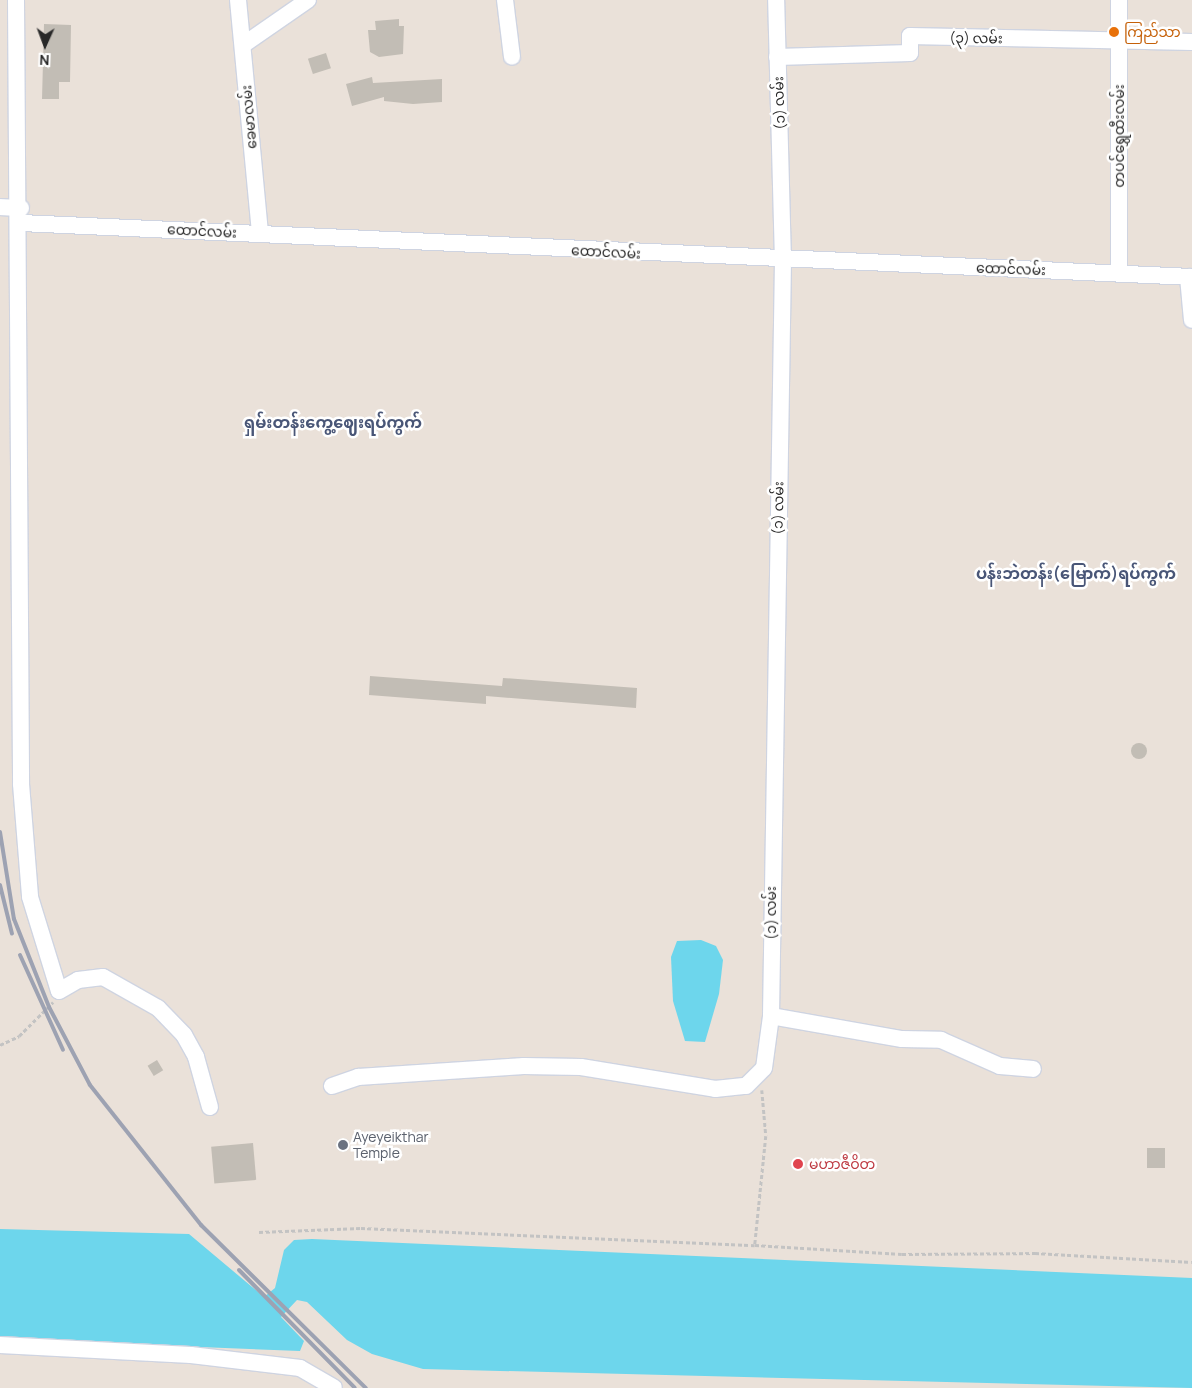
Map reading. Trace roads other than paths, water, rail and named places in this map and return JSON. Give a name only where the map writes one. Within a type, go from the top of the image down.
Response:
[{"type":"street","points":[[16,0],[21,215],[24,855],[41,938],[60,990],[78,980],[104,977],[158,1008],[184,1035],[196,1057],[210,1107]]},
{"type":"street","name":"ခေမာလမ်း","points":[[238,0],[260,234]]},
{"type":"street","points":[[243,45],[308,0]]},
{"type":"street","points":[[505,0],[512,57]]},
{"type":"street","name":"(၁) လမ်း","points":[[332,1086],[358,1077],[524,1066],[581,1067],[715,1089],[746,1086],[761,1072],[771,1016],[783,262],[776,0]]},
{"type":"street","name":"တပင်ရွှေထီးလမ်း","points":[[1119,273],[1120,0]]},
{"type":"street","name":"(၃) လမ်း","points":[[777,57],[910,53],[910,36],[1192,42]]},
{"type":"street","name":"ထောင်လမ်း","points":[[0,207],[21,215],[260,234],[783,262],[1190,277]]},
{"type":"street","points":[[1190,277],[1192,320]]},
{"type":"street","points":[[771,1016],[902,1039],[941,1040],[1000,1066],[1033,1069]]},
{"type":"street","points":[[0,1345],[191,1355],[300,1368],[334,1388]]},
{"type":"water","points":[[701,940],[716,946],[723,960],[719,994],[705,1042],[685,1041],[673,1001],[671,957],[677,941]]},
{"type":"water","points":[[0,1229],[189,1234],[264,1297],[275,1288],[284,1250],[294,1240],[312,1239],[1192,1278],[1192,1388],[423,1369],[372,1354],[347,1340],[307,1302],[297,1300],[281,1317],[304,1341],[300,1351],[0,1339]]},
{"type":"railway","points":[[0,832],[14,919],[49,1007],[90,1085],[201,1225],[366,1388]]},
{"type":"railway","points":[[0,885],[12,934]]},
{"type":"railway","points":[[20,955],[63,1050]]},
{"type":"railway","points":[[239,1270],[355,1388]]},
{"type":"place","name":"ကြည်သာ","points":[[1114,32]]},
{"type":"place","name":"Ayeyeikthar Temple","points":[[343,1145]]},
{"type":"place","name":"မဟာဇီဝိတ","points":[[798,1164]]},
{"type":"district","name":"ရှမ်းတန်းကွေ့ဈေးရပ်ကွက်","points":[[333,422]]},
{"type":"district","name":"ပန်းဘဲတန်း(မြောက်)ရပ်ကွက်","points":[[1076,573]]}]
